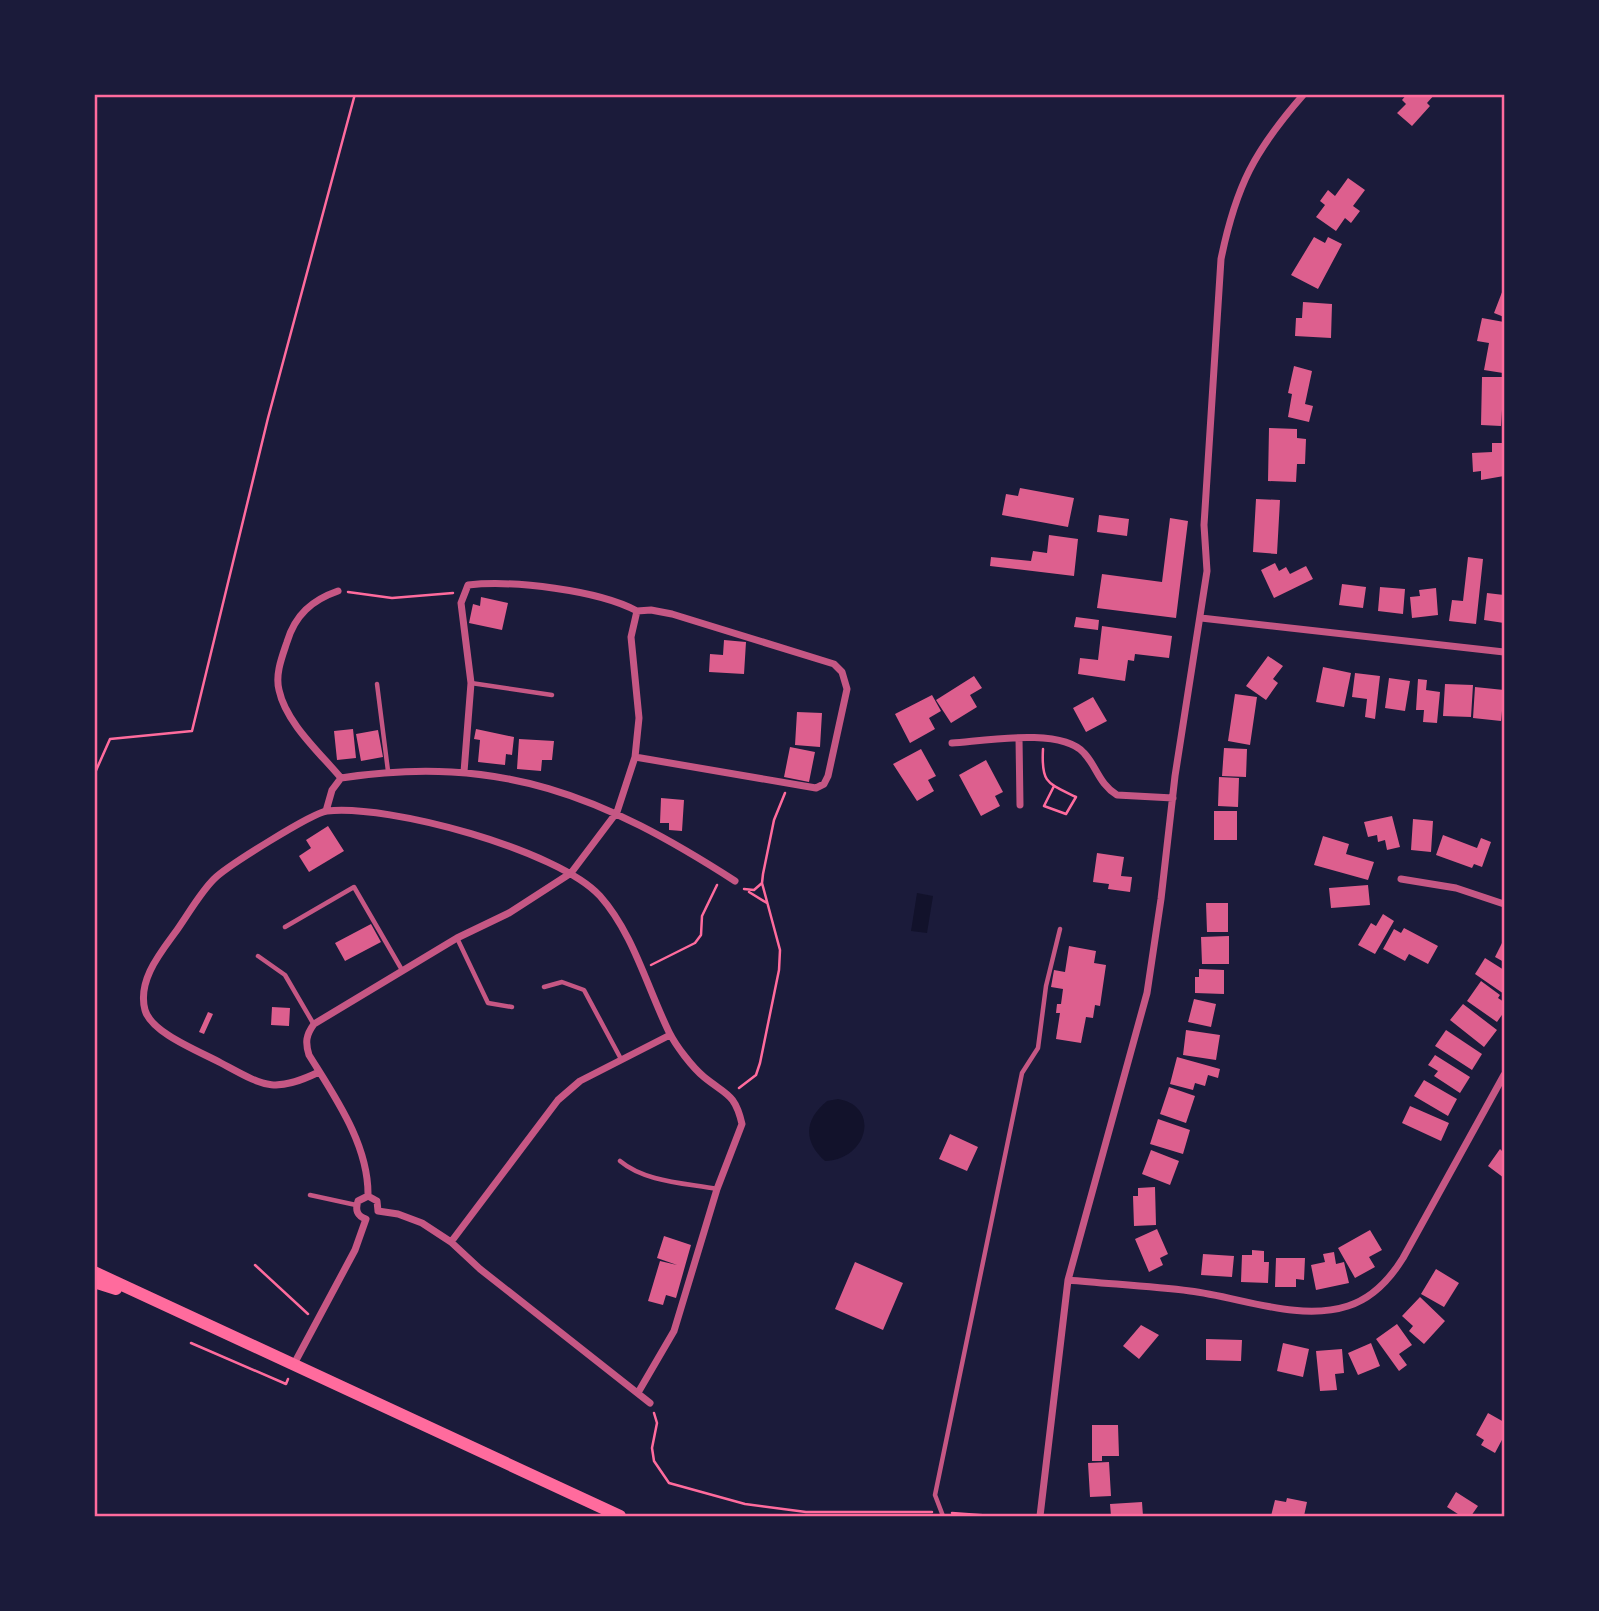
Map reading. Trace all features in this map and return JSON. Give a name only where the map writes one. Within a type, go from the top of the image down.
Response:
[{"type":"main road","points":[[94,1272],[140,1296],[294,1364],[620,1517]]},
{"type":"main road","points":[[94,1282],[140,1296]]},
{"type":"street","points":[[1040,1517],[1068,1280],[1147,993],[1201,618],[1207,571],[1204,525],[1221,259],[1239,188],[1271,132],[1304,94]]},
{"type":"street","points":[[464,772],[471,683],[461,603],[463,592],[468,585],[519,584],[604,598],[638,611],[651,610],[673,614],[834,664],[842,672],[847,689],[824,784],[816,788],[635,757]]},
{"type":"street","points":[[338,591],[316,599],[290,634],[279,667],[278,688],[286,709],[341,778]]},
{"type":"street","points":[[368,1196],[368,1172],[360,1147],[306,1045],[308,1032],[314,1024],[402,970],[457,938],[509,914],[571,873],[617,812],[635,757],[639,718],[631,637],[638,611]]},
{"type":"street","points":[[1201,618],[1504,652]]},
{"type":"street","points":[[1019,738],[1020,805]]},
{"type":"street","points":[[952,743],[1044,738],[1065,743],[1084,753],[1098,778],[1116,795],[1173,798]]},
{"type":"street","points":[[326,811],[332,790],[341,778],[388,771],[464,772],[574,794],[617,812],[735,881]]},
{"type":"street","points":[[319,1072],[278,1087],[254,1080],[160,1030],[145,1010],[144,988],[158,956],[215,878],[264,845],[326,811],[387,815],[468,832],[571,873],[599,895],[612,912],[670,1035],[703,1077],[731,1095],[742,1124],[717,1189],[674,1331],[639,1391]]},
{"type":"street","points":[[1401,879],[1456,888],[1504,904]]},
{"type":"street","points":[[451,1242],[558,1100],[580,1081],[670,1035]]},
{"type":"street","points":[[1068,1280],[1191,1292],[1313,1311],[1348,1306],[1363,1299],[1396,1270],[1504,1074]]},
{"type":"street","points":[[366,1219],[357,1212],[356,1205],[360,1198],[368,1196],[377,1201],[378,1211]]},
{"type":"street","points":[[294,1364],[355,1250],[366,1219],[378,1211],[398,1214],[422,1223],[451,1242],[480,1269],[639,1391],[650,1403]]},
{"type":"lane","points":[[471,683],[552,695]]},
{"type":"lane","points":[[377,684],[388,771]]},
{"type":"lane","points":[[285,926],[354,887],[402,970]]},
{"type":"lane","points":[[942,1515],[934,1495],[1022,1073],[1038,1048],[1046,986],[1060,929]]},
{"type":"lane","points":[[457,938],[488,1003],[512,1007]]},
{"type":"lane","points":[[258,956],[285,975],[314,1024]]},
{"type":"lane","points":[[544,987],[562,982],[584,990],[621,1059]]},
{"type":"lane","points":[[620,1161],[629,1169],[658,1178],[717,1189]]},
{"type":"lane","points":[[310,1195],[356,1205]]},
{"type":"path","points":[[94,775],[110,739],[192,731],[268,418],[355,94]]},
{"type":"path","points":[[338,591],[392,598],[463,592]]},
{"type":"path","points":[[1044,738],[1041,772],[1054,786],[1076,797],[1066,814],[1044,806],[1054,786]]},
{"type":"path","points":[[731,1095],[756,1075],[774,1002],[780,950],[762,883],[774,820],[781,809],[788,783]]},
{"type":"path","points":[[641,970],[695,943],[701,935],[702,916],[722,873]]},
{"type":"path","points":[[735,881],[768,904]]},
{"type":"path","points":[[746,890],[754,890],[762,883]]},
{"type":"path","points":[[255,1265],[316,1321]]},
{"type":"path","points":[[191,1343],[286,1384],[294,1364]]},
{"type":"path","points":[[650,1403],[657,1423],[652,1448],[654,1461],[669,1483],[745,1504],[806,1512],[847,1514],[884,1510],[993,1517]]},
{"type":"shaded area","points":[[917,893],[933,896],[927,933],[911,931]]},
{"type":"shaded area","points":[[838,1099],[852,1104],[860,1112],[864,1121],[864,1132],[851,1152],[825,1161],[813,1146],[810,1123],[827,1101]]},
{"type":"building","points":[[1407,94],[1435,94],[1427,103],[1430,106],[1412,126],[1397,113],[1406,104],[1402,100]]},
{"type":"building","points":[[1348,178],[1365,190],[1353,206],[1360,211],[1351,223],[1345,218],[1336,231],[1316,217],[1325,205],[1320,201],[1328,190],[1335,196]]},
{"type":"building","points":[[1314,237],[1325,243],[1328,237],[1342,244],[1318,289],[1291,275]]},
{"type":"building","points":[[1504,287],[1504,317],[1494,313]]},
{"type":"building","points":[[1303,302],[1332,304],[1331,338],[1295,336],[1296,318],[1302,318]]},
{"type":"building","points":[[1482,318],[1504,322],[1503,373],[1484,370],[1489,343],[1477,341]]},
{"type":"building","points":[[1294,366],[1312,371],[1305,404],[1313,406],[1309,422],[1288,417],[1292,394],[1288,393]]},
{"type":"building","points":[[1482,377],[1504,377],[1501,426],[1481,425]]},
{"type":"building","points":[[1269,428],[1297,429],[1297,438],[1306,439],[1305,464],[1297,464],[1296,482],[1268,481]]},
{"type":"building","points":[[1492,443],[1503,443],[1504,476],[1481,480],[1481,471],[1473,472],[1472,453],[1492,452]]},
{"type":"building","points":[[1020,488],[1074,498],[1068,527],[1002,515],[1006,494],[1018,496]]},
{"type":"building","points":[[1256,499],[1280,500],[1277,554],[1253,552]]},
{"type":"building","points":[[1099,515],[1129,519],[1127,536],[1097,532]]},
{"type":"building","points":[[1170,518],[1188,521],[1176,618],[1097,608],[1102,574],[1162,582]]},
{"type":"building","points":[[1049,535],[1078,539],[1074,576],[990,566],[991,557],[1031,561],[1033,551],[1047,553]]},
{"type":"building","points":[[1468,557],[1483,559],[1476,624],[1449,621],[1452,600],[1463,601]]},
{"type":"building","points":[[1275,563],[1279,571],[1286,567],[1290,574],[1306,566],[1313,579],[1274,598],[1261,570]]},
{"type":"building","points":[[1342,584],[1366,587],[1363,608],[1339,605]]},
{"type":"building","points":[[1380,587],[1405,589],[1403,614],[1378,611]]},
{"type":"building","points":[[1436,588],[1438,615],[1412,618],[1410,597],[1420,596],[1419,590]]},
{"type":"building","points":[[1487,593],[1504,595],[1504,623],[1484,620]]},
{"type":"building","points":[[481,597],[508,603],[502,630],[469,623],[473,604],[480,606]]},
{"type":"building","points":[[1076,617],[1099,620],[1098,630],[1074,627]]},
{"type":"building","points":[[1102,626],[1172,636],[1169,658],[1135,654],[1134,661],[1128,660],[1125,681],[1078,674],[1080,658],[1098,660]]},
{"type":"building","points":[[724,640],[746,642],[744,674],[709,672],[710,654],[723,655]]},
{"type":"building","points":[[1268,656],[1283,666],[1273,679],[1278,683],[1266,700],[1246,686]]},
{"type":"building","points":[[1323,667],[1351,673],[1344,707],[1316,702]]},
{"type":"building","points":[[1355,673],[1380,676],[1375,719],[1365,717],[1367,699],[1352,697]]},
{"type":"building","points":[[974,676],[982,688],[970,695],[977,707],[951,723],[936,700]]},
{"type":"building","points":[[1389,678],[1410,681],[1405,711],[1385,708]]},
{"type":"building","points":[[1418,679],[1427,680],[1426,690],[1440,692],[1437,723],[1423,722],[1424,710],[1416,710]]},
{"type":"building","points":[[1445,684],[1473,685],[1471,717],[1443,716]]},
{"type":"building","points":[[1475,687],[1504,690],[1501,721],[1473,718]]},
{"type":"building","points":[[1235,694],[1257,697],[1250,745],[1228,741]]},
{"type":"building","points":[[932,695],[941,711],[929,718],[935,729],[910,743],[895,714]]},
{"type":"building","points":[[1093,697],[1107,721],[1086,732],[1073,708]]},
{"type":"building","points":[[797,712],[822,713],[820,747],[795,745]]},
{"type":"building","points":[[353,729],[356,758],[337,760],[334,731]]},
{"type":"building","points":[[476,729],[514,737],[512,755],[506,754],[505,765],[478,762],[480,740],[474,739]]},
{"type":"building","points":[[378,730],[383,757],[361,761],[356,734]]},
{"type":"building","points":[[519,739],[554,741],[552,760],[542,760],[541,771],[517,769]]},
{"type":"building","points":[[790,747],[815,752],[809,782],[784,777]]},
{"type":"building","points":[[1224,748],[1247,749],[1246,777],[1222,776]]},
{"type":"building","points":[[921,749],[936,776],[928,780],[934,791],[917,801],[893,764]]},
{"type":"building","points":[[986,760],[1003,792],[995,796],[1000,806],[981,816],[959,775]]},
{"type":"building","points":[[1219,777],[1239,778],[1238,807],[1218,806]]},
{"type":"building","points":[[661,798],[684,800],[682,831],[669,830],[669,823],[660,823]]},
{"type":"building","points":[[1214,811],[1237,811],[1237,840],[1214,840]]},
{"type":"building","points":[[1392,816],[1400,847],[1387,850],[1385,840],[1378,842],[1377,835],[1368,837],[1364,822]]},
{"type":"building","points":[[1413,819],[1433,821],[1431,852],[1411,850]]},
{"type":"building","points":[[328,826],[344,851],[309,872],[299,856],[311,848],[306,840]]},
{"type":"building","points":[[1443,835],[1477,848],[1481,838],[1491,842],[1482,867],[1474,864],[1472,868],[1436,855]]},
{"type":"building","points":[[1323,836],[1349,844],[1346,854],[1374,862],[1368,880],[1314,865]]},
{"type":"building","points":[[1097,853],[1124,857],[1121,876],[1132,877],[1130,892],[1108,889],[1109,884],[1093,882]]},
{"type":"building","points":[[1368,885],[1370,905],[1331,908],[1329,888]]},
{"type":"building","points":[[1206,903],[1228,903],[1228,932],[1207,932]]},
{"type":"building","points":[[1383,914],[1394,921],[1375,954],[1358,945],[1371,923],[1376,926]]},
{"type":"building","points":[[371,924],[381,942],[345,961],[335,943]]},
{"type":"building","points":[[1404,928],[1438,946],[1428,964],[1409,954],[1405,961],[1383,949],[1394,929],[1401,933]]},
{"type":"building","points":[[1229,936],[1229,964],[1202,964],[1201,937]]},
{"type":"building","points":[[1504,939],[1504,962],[1495,957]]},
{"type":"building","points":[[1069,946],[1096,951],[1094,963],[1106,965],[1100,1006],[1095,1005],[1093,1018],[1086,1017],[1081,1043],[1056,1039],[1060,1013],[1056,1013],[1057,1004],[1061,1004],[1063,989],[1051,987],[1054,970],[1065,972]]},
{"type":"building","points":[[1485,958],[1504,970],[1504,994],[1475,974]]},
{"type":"building","points":[[1199,969],[1224,970],[1224,994],[1195,993],[1195,977],[1199,977]]},
{"type":"building","points":[[1481,981],[1500,995],[1498,998],[1504,1002],[1504,1012],[1497,1022],[1467,1001]]},
{"type":"building","points":[[1194,999],[1216,1004],[1211,1027],[1188,1022]]},
{"type":"building","points":[[1463,1004],[1497,1030],[1484,1047],[1450,1020]]},
{"type":"building","points":[[272,1007],[290,1008],[289,1026],[271,1025]]},
{"type":"building","points":[[208,1012],[213,1014],[204,1034],[199,1032]]},
{"type":"building","points":[[1186,1030],[1220,1035],[1216,1060],[1183,1055]]},
{"type":"building","points":[[1446,1030],[1482,1054],[1472,1070],[1435,1046]]},
{"type":"building","points":[[1435,1055],[1470,1077],[1460,1093],[1434,1076],[1438,1071],[1428,1065]]},
{"type":"building","points":[[1177,1057],[1220,1069],[1218,1078],[1208,1075],[1205,1086],[1195,1083],[1193,1090],[1170,1084]]},
{"type":"building","points":[[1424,1080],[1457,1099],[1448,1116],[1414,1096]]},
{"type":"building","points":[[1169,1087],[1195,1096],[1186,1123],[1160,1114]]},
{"type":"building","points":[[1410,1106],[1449,1123],[1441,1141],[1402,1123]]},
{"type":"building","points":[[1158,1119],[1190,1130],[1183,1154],[1150,1144]]},
{"type":"building","points":[[950,1134],[978,1147],[967,1171],[939,1159]]},
{"type":"building","points":[[1500,1149],[1504,1153],[1504,1178],[1488,1166]]},
{"type":"building","points":[[1151,1150],[1179,1161],[1170,1185],[1142,1174]]},
{"type":"building","points":[[1155,1187],[1156,1225],[1134,1226],[1133,1196],[1138,1196],[1138,1188]]},
{"type":"building","points":[[1157,1229],[1168,1254],[1160,1258],[1163,1265],[1149,1272],[1135,1239]]},
{"type":"building","points":[[1370,1230],[1382,1250],[1369,1257],[1375,1267],[1355,1278],[1338,1248]]},
{"type":"building","points":[[664,1236],[691,1245],[676,1298],[666,1295],[663,1305],[648,1301],[660,1261],[677,1265],[657,1258]]},
{"type":"building","points":[[1252,1250],[1264,1251],[1264,1262],[1269,1262],[1268,1283],[1241,1282],[1242,1255],[1252,1255]]},
{"type":"building","points":[[1334,1252],[1336,1264],[1344,1262],[1349,1283],[1316,1290],[1311,1265],[1325,1262],[1323,1254]]},
{"type":"building","points":[[1203,1254],[1234,1256],[1232,1277],[1201,1275]]},
{"type":"building","points":[[1276,1258],[1305,1258],[1304,1280],[1296,1279],[1296,1287],[1275,1287]]},
{"type":"building","points":[[855,1262],[903,1283],[883,1330],[835,1309]]},
{"type":"building","points":[[1436,1269],[1459,1283],[1444,1307],[1421,1294]]},
{"type":"building","points":[[1420,1297],[1445,1321],[1424,1344],[1409,1331],[1413,1326],[1402,1316]]},
{"type":"building","points":[[1397,1324],[1412,1345],[1399,1354],[1407,1365],[1399,1371],[1376,1339]]},
{"type":"building","points":[[1141,1325],[1159,1335],[1139,1359],[1123,1346]]},
{"type":"building","points":[[1206,1339],[1242,1340],[1241,1361],[1206,1360]]},
{"type":"building","points":[[1283,1343],[1309,1349],[1303,1377],[1277,1371]]},
{"type":"building","points":[[1371,1343],[1380,1366],[1358,1375],[1348,1353]]},
{"type":"building","points":[[1342,1349],[1344,1373],[1335,1374],[1337,1390],[1320,1391],[1316,1351]]},
{"type":"building","points":[[1488,1413],[1504,1422],[1504,1436],[1495,1453],[1481,1445],[1484,1440],[1476,1435]]},
{"type":"building","points":[[1092,1425],[1118,1425],[1119,1456],[1102,1456],[1102,1461],[1092,1461]]},
{"type":"building","points":[[1109,1462],[1111,1496],[1090,1497],[1088,1463]]},
{"type":"building","points":[[1456,1492],[1478,1506],[1471,1516],[1461,1516],[1447,1507]]},
{"type":"building","points":[[1287,1498],[1307,1502],[1304,1516],[1271,1516],[1275,1500],[1286,1502]]},
{"type":"building","points":[[1142,1502],[1143,1516],[1111,1516],[1110,1504]]}]
